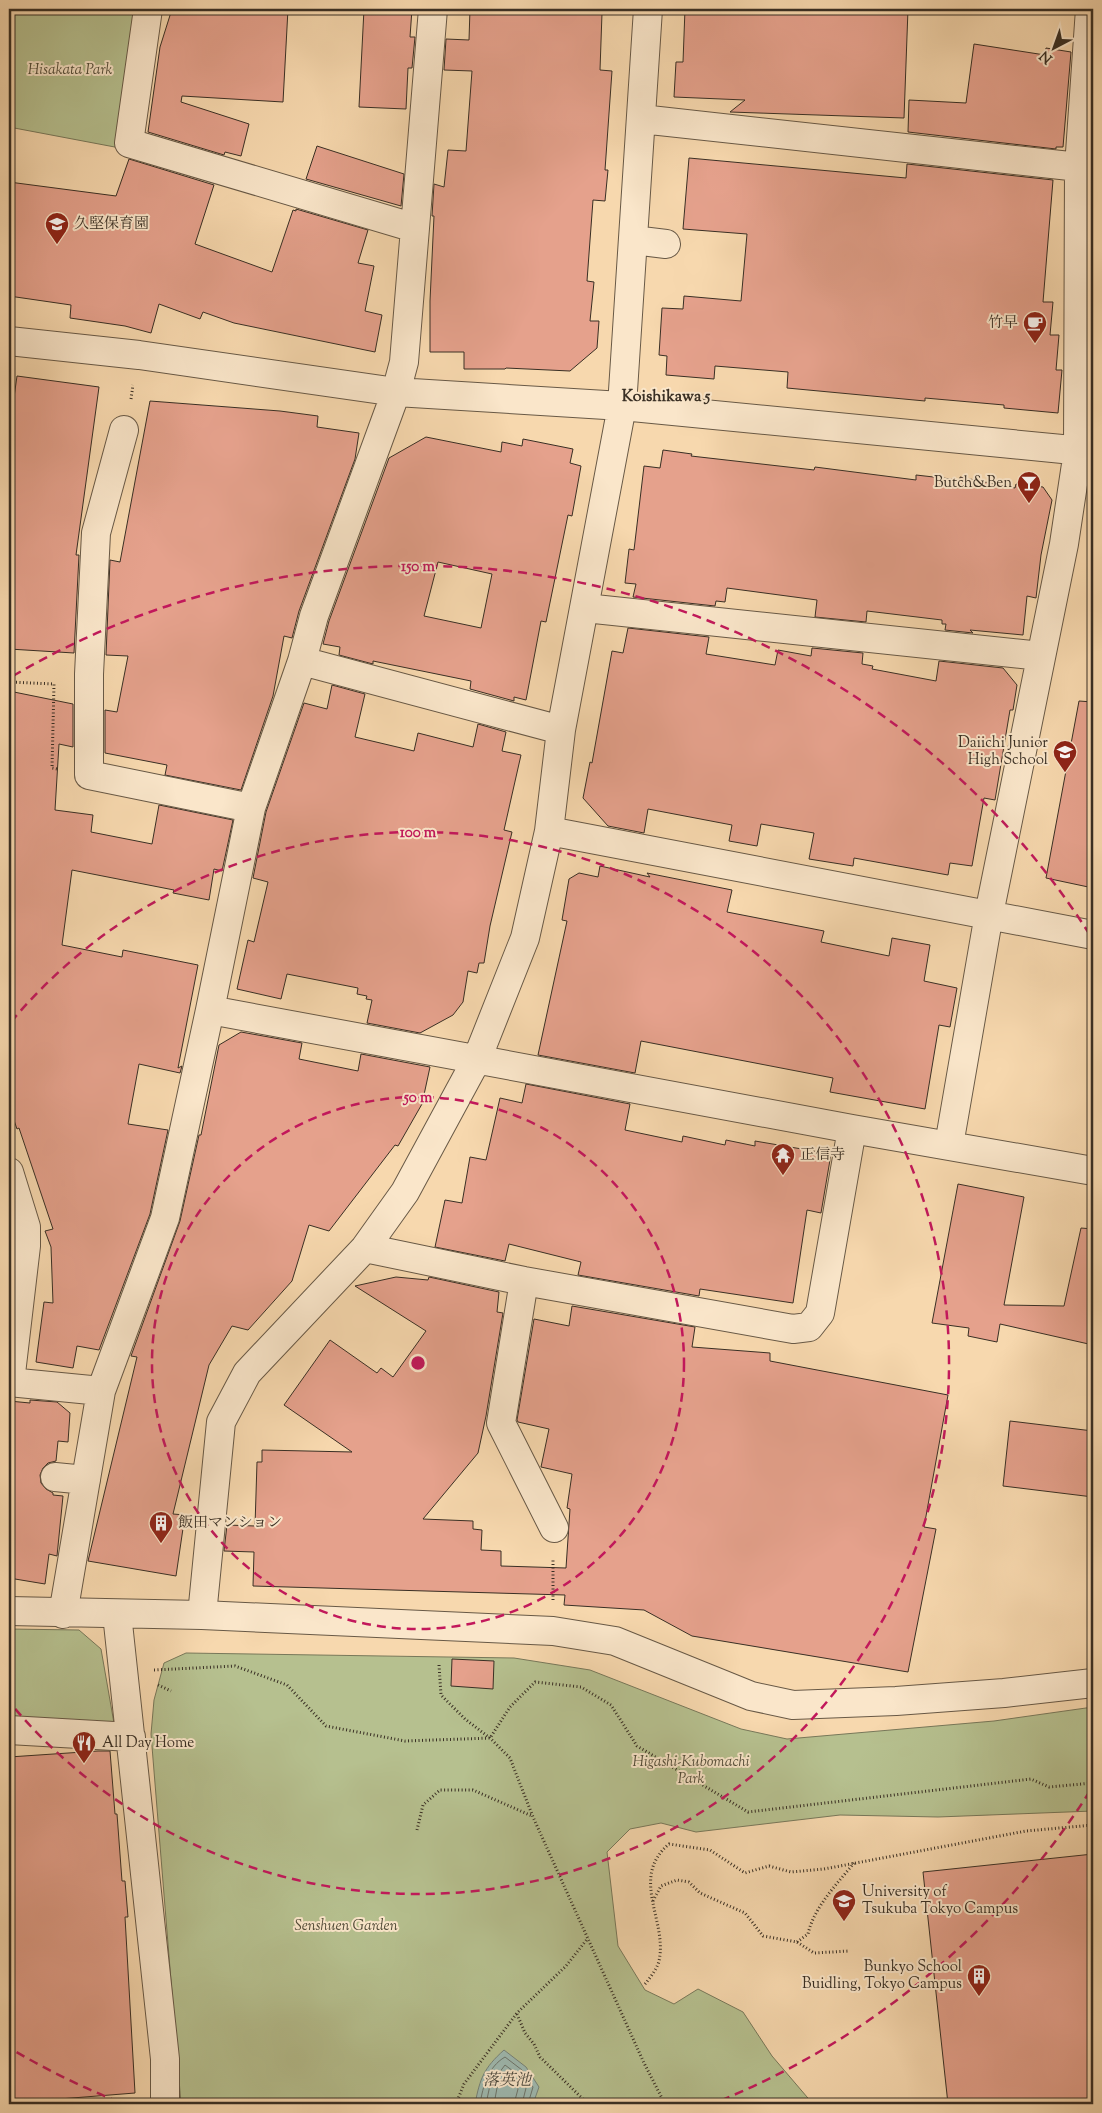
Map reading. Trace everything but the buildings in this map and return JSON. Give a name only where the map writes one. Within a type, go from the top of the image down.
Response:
[{"type":"street","points":[[148,9],[129,143],[414,228]]},
{"type":"street","points":[[63,1614],[101,1391],[165,1218],[210,1010],[250,808],[302,660],[314,616],[396,392],[404,362],[433,9]]},
{"type":"street","points":[[202,1614],[221,1422],[247,1373],[364,1248],[405,1192],[477,1059],[525,938],[549,831],[561,730],[622,406],[648,9]]},
{"type":"street","points":[[949,1145],[989,914],[1064,544],[1086,451],[1080,167],[1090,9]]},
{"type":"street","points":[[641,119],[1080,167]]},
{"type":"street","points":[[632,240],[666,244]]},
{"type":"street","points":[[9,341],[139,355],[396,392],[622,406],[1086,451]]},
{"type":"street","points":[[124,430],[96,534],[89,674],[90,775],[250,808]]},
{"type":"street","points":[[585,608],[1041,656]]},
{"type":"street","points":[[302,660],[561,730]]},
{"type":"street","points":[[549,831],[989,914],[1050,938],[1093,935]]},
{"type":"street","points":[[210,1010],[852,1130],[910,1148],[949,1145],[1093,1171]]},
{"type":"street","points":[[364,1248],[524,1281],[793,1330],[809,1327],[820,1313],[852,1130]]},
{"type":"street","points":[[9,1172],[26,1227],[26,1237],[9,1382],[101,1391]]},
{"type":"street","points":[[524,1281],[501,1423],[554,1528]]},
{"type":"street","points":[[55,1477],[86,1480]]},
{"type":"street","points":[[9,1612],[202,1614],[553,1631],[615,1641],[751,1696],[793,1705],[896,1701],[1004,1693],[1093,1682]]},
{"type":"street","points":[[117,1614],[165,2059],[165,2104]]},
{"type":"street","points":[[9,1730],[131,1737]]},
{"type":"path","points":[[124,430],[139,355]]},
{"type":"path","points":[[9,682],[54,684],[52,768],[90,775]]},
{"type":"path","points":[[553,1631],[554,1528]]},
{"type":"path","points":[[439,1665],[441,1695],[465,1719],[490,1738],[510,1758],[533,1817],[644,2063],[665,2104]]},
{"type":"path","points":[[152,1670],[235,1666],[287,1685],[326,1726],[405,1741],[490,1738]]},
{"type":"path","points":[[490,1738],[510,1707],[535,1682],[581,1687],[611,1704],[637,1746],[748,1812],[1031,1779],[1049,1787],[1093,1783]]},
{"type":"path","points":[[417,1830],[423,1805],[440,1790],[473,1790],[533,1817]]},
{"type":"path","points":[[645,1984],[658,1962],[660,1940],[650,1890],[651,1873],[656,1861],[669,1844],[710,1850],[745,1873],[769,1866],[791,1872],[1026,1830],[1093,1824]]},
{"type":"path","points":[[797,1942],[808,1934],[811,1922],[823,1903],[854,1862]]},
{"type":"path","points":[[652,1902],[661,1886],[677,1880],[689,1882],[700,1893],[745,1913],[763,1936],[797,1942],[814,1953],[849,1951]]},
{"type":"path","points":[[456,2104],[464,2084],[517,2013],[566,1966],[588,1938]]},
{"type":"path","points":[[517,2013],[525,2033],[534,2044],[540,2057],[588,2104]]},
{"type":"green space","name":"Hisakata Park","points":[[9,9],[141,9],[120,148],[9,127]]},
{"type":"green space","points":[[9,1629],[79,1630],[101,1649],[115,1729],[9,1724]]},
{"type":"green space","name":"Senshuen Garden","points":[[186,1653],[514,1658],[590,1670],[741,1729],[787,1739],[994,1721],[1093,1707],[1093,1811],[938,1817],[840,1815],[696,1832],[661,1823],[630,1829],[607,1852],[618,1946],[645,1990],[674,2004],[698,1989],[743,2012],[772,2056],[813,2104],[181,2104],[151,1734],[154,1700],[164,1663]]},
{"type":"water","name":"落英池","points":[[504,2050],[526,2067],[539,2087],[533,2104],[475,2104],[479,2087],[487,2068]]},
{"type":"place","name":"久堅保育園","points":[[57,245]]},
{"type":"place","name":"竹早","points":[[1035,344]]},
{"type":"place","name":"Butch&Ben","points":[[1029,504]]},
{"type":"place","name":"Daiichi Junior High School","points":[[1065,773]]},
{"type":"place","name":"正信寺","points":[[783,1176]]},
{"type":"place","name":"飯田マンション","points":[[161,1544]]},
{"type":"place","name":"All Day Home","points":[[84,1764]]},
{"type":"place","name":"University of Tsukuba Tokyo Campus","points":[[844,1922]]},
{"type":"place","name":"Bunkyo School Buidling, Tokyo Campus","points":[[979,1997]]},
{"type":"district","name":"Koishikawa 5","points":[[666,397]]},
{"type":"park label","name":"Higashi-Kubomachi Park","points":[[691,1770]]}]
